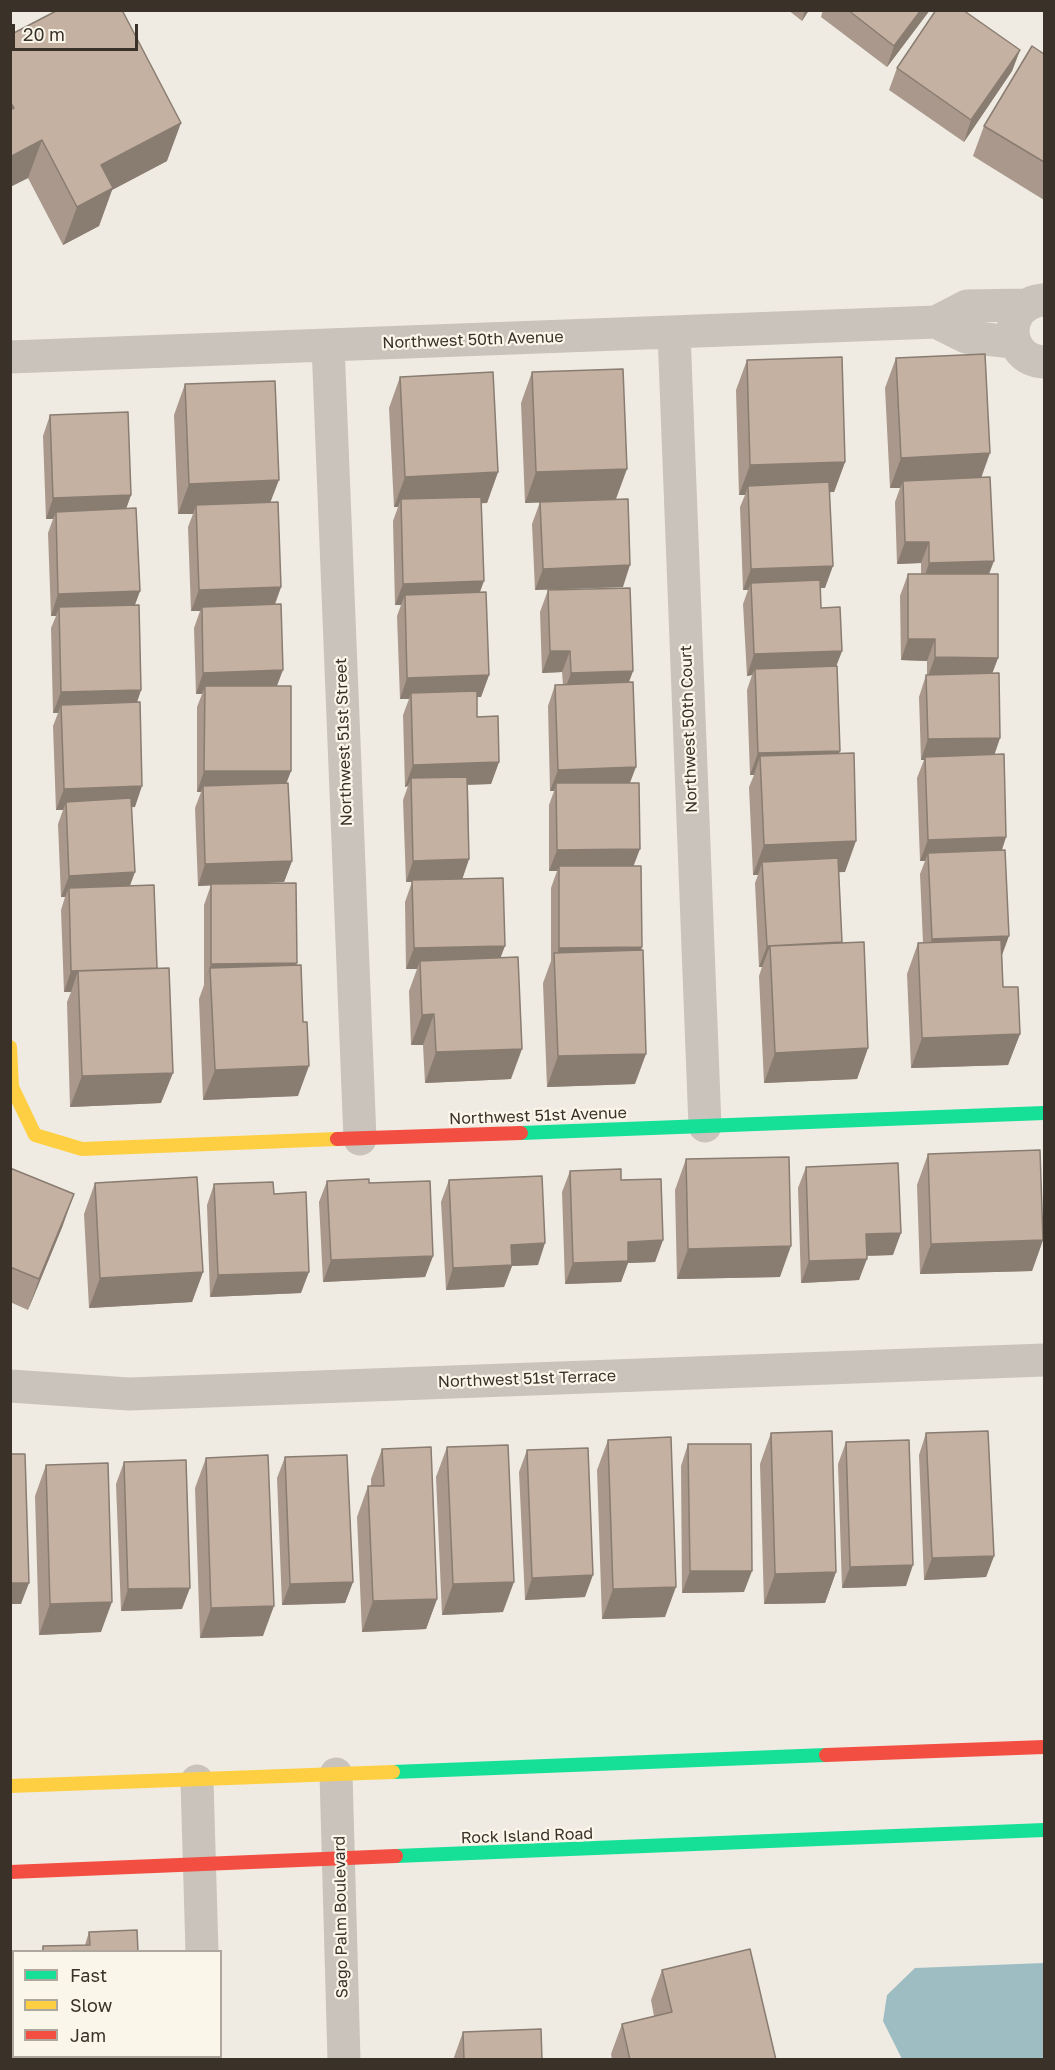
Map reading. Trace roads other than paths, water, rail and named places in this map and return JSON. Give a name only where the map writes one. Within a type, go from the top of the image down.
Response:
[{"type":"main road","name":"Northwest 51st Avenue","points":[[10,1047],[12,1087],[35,1135],[82,1149],[1044,1113]]},
{"type":"main road","points":[[10,1786],[197,1781],[1044,1747]]},
{"type":"main road","name":"Rock Island Road","points":[[10,1872],[1044,1830]]},
{"type":"street","name":"Northwest 50th Avenue","points":[[10,357],[936,322],[966,306],[1040,301]]},
{"type":"street","points":[[1035,363],[1013,321],[1040,301]]},
{"type":"street","name":"Northwest 50th Avenue","points":[[936,322],[966,337],[1035,363]]},
{"type":"street","name":"Northwest 50th Court","points":[[674,333],[705,1126]]},
{"type":"street","name":"Northwest 51st Street","points":[[328,345],[360,1139]]},
{"type":"street","name":"Northwest 51st Terrace","points":[[10,1386],[129,1394],[1044,1360]]},
{"type":"street","name":"Sago Palm Boulevard","points":[[336,1774],[344,2060]]},
{"type":"street","points":[[197,1781],[202,1950]]},
{"type":"water","points":[[1044,1963],[1044,2059],[902,2059],[883,2021],[887,1995],[915,1968]]}]
